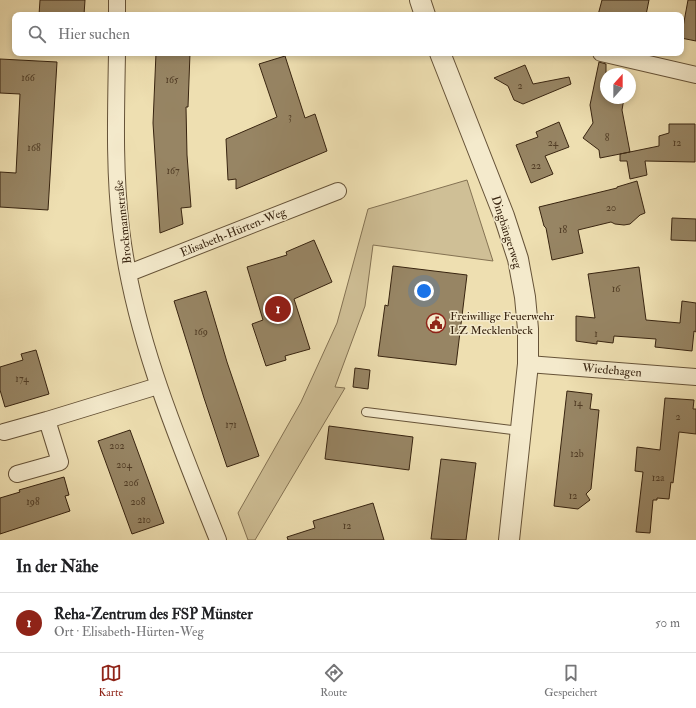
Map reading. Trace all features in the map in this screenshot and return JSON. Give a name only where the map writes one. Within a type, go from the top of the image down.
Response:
[{"type":"street","points":[[117,0],[117,12]]},
{"type":"street","points":[[420,0],[425,12]]},
{"type":"street","name":"Brockmannstraße","points":[[117,56],[117,170],[121,229],[129,273],[144,338],[158,386],[218,540]]},
{"type":"street","name":"Dingbängerweg","points":[[441,56],[504,216],[518,259],[525,297],[528,329],[528,364],[509,540]]},
{"type":"street","points":[[614,56],[696,75]]},
{"type":"street","name":"Elisabeth-Hürten-Weg","points":[[129,273],[338,191]]},
{"type":"street","name":"Wiedehagen","points":[[528,364],[696,377]]},
{"type":"street","points":[[4,432],[158,386]]},
{"type":"street","points":[[17,474],[60,462],[47,420]]},
{"type":"lane","points":[[366,412],[520,431]]},
{"type":"shaded area","points":[[467,180],[493,261],[373,245],[365,306],[335,387],[345,388],[255,540],[248,540],[238,513],[301,402],[337,323],[368,209]]},
{"type":"building","points":[[40,0],[85,0],[84,12],[39,12]]},
{"type":"building","points":[[602,0],[649,0],[647,12],[599,12]]},
{"type":"building","points":[[688,0],[696,0],[696,41],[684,39],[684,22]]},
{"type":"building","points":[[156,56],[190,56],[188,107],[186,107],[187,155],[191,207],[181,208],[183,224],[160,233],[153,123]]},
{"type":"building","points":[[285,56],[305,118],[315,114],[327,151],[236,189],[236,179],[228,180],[226,139],[277,117],[259,64]]},
{"type":"building","points":[[0,59],[57,62],[48,210],[0,207],[0,172],[16,173],[20,94],[0,93]]},
{"type":"building","points":[[599,62],[606,64],[606,68],[600,68],[600,104],[623,104],[622,110],[630,152],[600,158],[599,150],[583,138],[593,123],[590,105]]},
{"type":"building","points":[[525,65],[533,84],[569,77],[571,84],[523,104],[514,100],[508,86],[494,78]]},
{"type":"building","points":[[559,122],[569,147],[545,156],[553,174],[531,183],[516,145],[538,137],[536,132]]},
{"type":"building","points":[[669,124],[695,124],[695,162],[645,161],[647,175],[630,179],[627,161],[620,161],[620,154],[659,146],[659,136],[669,133]]},
{"type":"building","points":[[637,181],[645,213],[640,215],[630,224],[624,225],[611,222],[578,230],[583,253],[552,260],[546,228],[544,226],[539,207],[617,188]]},
{"type":"building","points":[[672,218],[696,219],[696,241],[671,240]]},
{"type":"building","points":[[314,240],[332,282],[294,299],[310,349],[285,356],[286,360],[266,366],[252,324],[263,320],[247,267],[287,255],[286,252]]},
{"type":"building","points":[[393,266],[467,275],[456,365],[378,356],[385,305],[388,306]]},
{"type":"building","points":[[639,267],[646,320],[680,323],[682,301],[696,303],[696,332],[694,331],[692,351],[655,347],[656,339],[614,336],[613,343],[597,341],[597,344],[576,341],[576,316],[595,318],[588,274]]},
{"type":"building","points":[[206,291],[227,362],[259,456],[227,467],[174,301]]},
{"type":"building","points":[[36,350],[49,394],[5,407],[0,390],[0,367],[23,360],[21,354]]},
{"type":"building","points":[[355,368],[370,370],[368,389],[353,387]]},
{"type":"building","points":[[567,391],[592,394],[590,409],[599,410],[591,489],[586,494],[590,500],[578,509],[554,506]]},
{"type":"building","points":[[665,398],[694,400],[693,409],[696,409],[696,434],[679,432],[673,483],[671,482],[669,499],[657,498],[657,500],[653,500],[650,533],[636,532],[643,472],[635,471],[637,447],[660,450]]},
{"type":"building","points":[[329,426],[413,437],[409,470],[325,459]]},
{"type":"building","points":[[130,430],[164,523],[132,534],[98,441]]},
{"type":"building","points":[[441,459],[476,463],[466,540],[431,539]]},
{"type":"building","points":[[64,477],[69,495],[65,496],[70,511],[0,534],[0,498],[20,492],[19,490]]},
{"type":"building","points":[[373,503],[384,540],[288,540],[287,537],[315,528],[313,521]]},
{"type":"place","name":"Reha-Zentrum des FSP Münster","points":[[278,309]]},
{"type":"place","name":"Freiwillige Feuerwehr LZ Mecklenbeck","points":[[436,323]]}]
